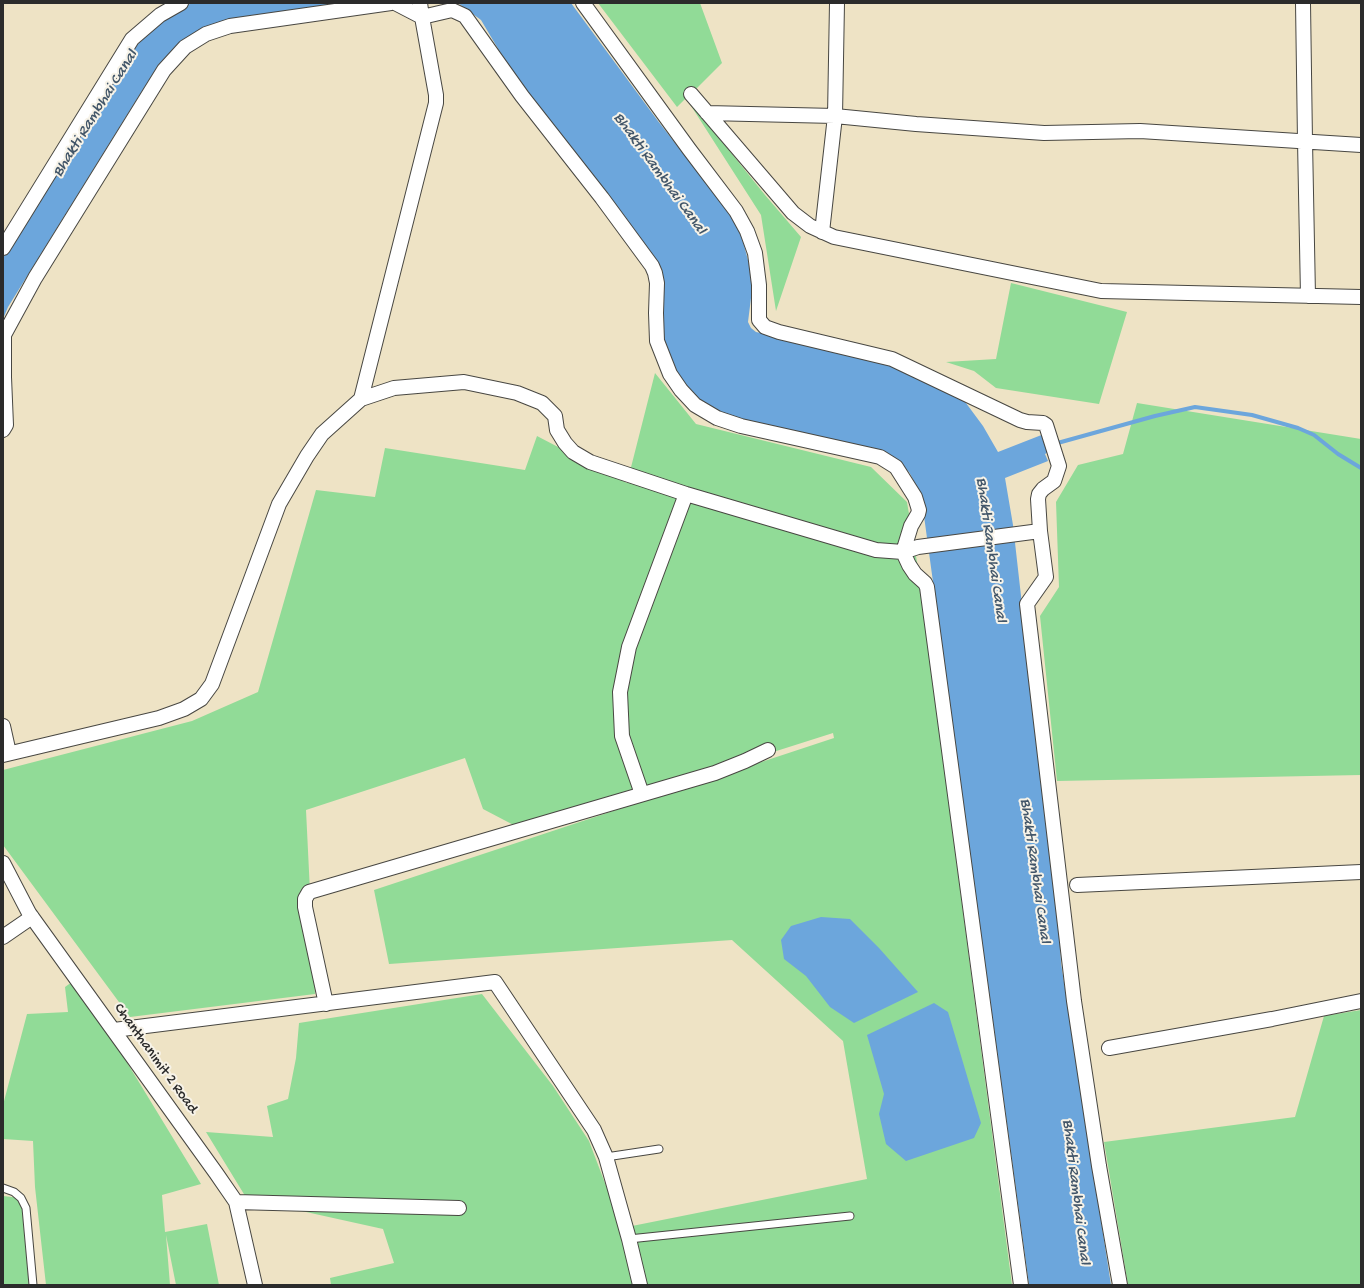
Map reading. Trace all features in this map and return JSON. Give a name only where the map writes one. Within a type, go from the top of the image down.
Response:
[{"type":"street","points":[[3,248],[132,39],[160,14],[181,3]]},
{"type":"street","points":[[3,430],[6,425],[4,335],[35,278],[164,70],[185,47],[206,34],[230,26],[391,3]]},
{"type":"street","points":[[395,3],[421,9],[452,10],[466,16],[522,96],[602,198],[652,266],[657,283],[657,342],[670,374],[681,390],[695,405],[717,418],[769,433],[880,457],[896,467],[915,497],[919,510],[911,526],[903,552],[915,574],[925,583],[927,587],[1021,1285]]},
{"type":"street","points":[[583,3],[736,211],[747,231],[755,253],[759,285],[759,320],[765,327],[779,332],[892,359],[1020,420],[1045,424],[1048,430],[1059,466],[1054,481],[1039,494],[1033,533],[1046,577],[1027,604],[1074,1001],[1099,1166],[1120,1285]]},
{"type":"street","points":[[822,232],[835,116],[837,3]]},
{"type":"street","points":[[1303,3],[1308,296]]},
{"type":"street","points":[[361,399],[436,104],[436,95],[421,9]]},
{"type":"street","points":[[691,94],[793,213],[810,226],[834,237],[1101,291],[1361,297]]},
{"type":"street","points":[[707,113],[835,116],[916,124],[1044,133],[1140,131],[1361,145]]},
{"type":"street","points":[[3,726],[6,754],[159,718],[184,709],[201,699],[212,684],[279,504],[307,456],[322,434],[361,399],[394,388],[464,382],[517,393],[542,403],[555,416],[558,430],[565,443],[573,452],[590,462],[686,494],[876,550],[903,552],[918,547],[1033,533]]},
{"type":"street","points":[[642,794],[622,736],[620,692],[629,648],[686,494]]},
{"type":"street","points":[[326,1004],[305,907],[305,899],[309,892],[715,773],[768,750]]},
{"type":"street","name":"Chanthanimit 2 Road","points":[[3,863],[32,917],[236,1202],[255,1285]]},
{"type":"street","points":[[1077,885],[1361,872]]},
{"type":"street","points":[[3,937],[32,917]]},
{"type":"street","points":[[114,1030],[495,982],[594,1130],[606,1157],[640,1285]]},
{"type":"street","points":[[1109,1048],[1361,1002]]},
{"type":"street","points":[[236,1202],[459,1208]]},
{"type":"lane","points":[[606,1157],[659,1149]]},
{"type":"lane","points":[[3,1188],[14,1192],[21,1198],[26,1208],[33,1285]]},
{"type":"lane","points":[[629,1239],[850,1216]]},
{"type":"green space","points":[[598,3],[700,3],[722,63],[687,98],[765,195],[801,237],[776,311],[761,215],[686,98],[677,107]]},
{"type":"green space","points":[[1011,283],[1127,312],[1099,404],[996,388],[974,371],[946,362],[996,359]]},
{"type":"green space","points":[[655,373],[696,424],[871,467],[907,502],[917,562],[1012,1285],[331,1285],[330,1278],[394,1263],[383,1229],[288,1208],[250,1204],[206,1132],[273,1137],[267,1106],[288,1099],[296,1058],[299,1023],[482,994],[553,1086],[589,1141],[622,1228],[867,1179],[843,1041],[732,940],[389,964],[374,890],[834,738],[833,733],[525,831],[483,809],[465,758],[306,810],[315,994],[130,1017],[3,845],[3,770],[192,721],[258,692],[316,490],[375,497],[385,448],[525,470],[537,436],[627,483]]},
{"type":"green space","points":[[1137,403],[1361,439],[1361,775],[1057,781],[1040,616],[1059,587],[1056,502],[1078,465],[1123,454]]},
{"type":"green space","points":[[72,982],[109,1033],[201,1184],[162,1195],[165,1232],[207,1224],[219,1285],[176,1285],[166,1235],[170,1285],[46,1285],[35,1187],[33,1141],[3,1139],[3,1105],[27,1014],[68,1012],[65,987]]},
{"type":"green space","points":[[1361,1010],[1361,1285],[1128,1285],[1104,1142],[1295,1117],[1324,1016]]},
{"type":"green space","points":[[3,1196],[21,1198],[29,1285],[3,1285]]},
{"type":"water","name":"Bhakti Rambhai Canal","points":[[193,3],[351,3],[182,42],[159,64],[8,307],[3,319],[3,258],[137,45],[158,24],[184,6]]},
{"type":"water","name":"Bhakti Rambhai Canal","points":[[458,3],[571,3],[658,121],[727,210],[738,227],[749,264],[752,290],[748,322],[751,328],[756,332],[893,364],[963,399],[983,426],[998,452],[1044,434],[1050,451],[1045,454],[1048,461],[1005,478],[1013,525],[1027,649],[1055,850],[1061,963],[1111,1285],[1029,1285],[921,494],[909,472],[889,457],[730,418],[706,407],[679,381],[660,334],[664,284],[662,269],[516,79],[481,20]]},
{"type":"water","points":[[821,917],[850,919],[879,948],[918,992],[854,1023],[830,1007],[806,976],[784,959],[781,940],[791,926]]},
{"type":"water","points":[[934,1003],[948,1012],[981,1123],[974,1138],[906,1161],[886,1144],[879,1114],[884,1094],[867,1035]]},
{"type":"waterway","points":[[1054,444],[1155,416],[1195,407],[1252,415],[1298,428],[1314,435],[1338,454],[1361,468]]}]
